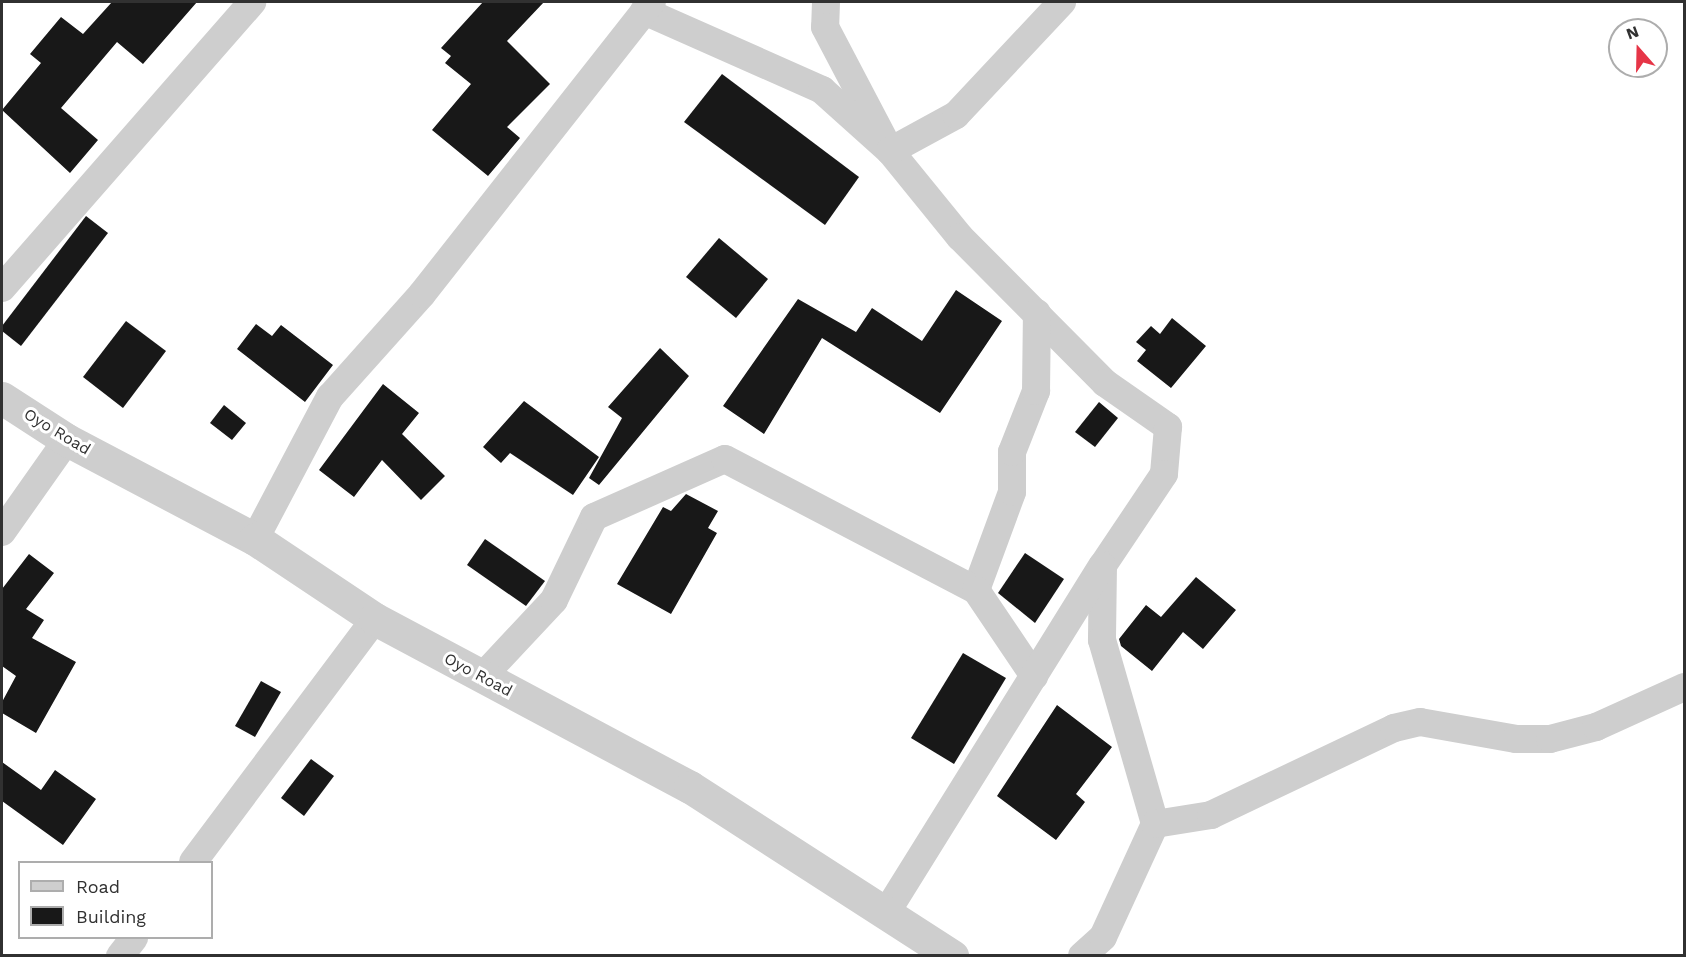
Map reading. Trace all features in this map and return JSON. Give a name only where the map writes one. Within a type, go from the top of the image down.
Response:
[{"type":"street","points":[[2,288],[252,2]]},
{"type":"street","points":[[826,2],[825,27],[890,151]]},
{"type":"street","points":[[890,151],[956,115],[1062,2]]},
{"type":"street","points":[[255,539],[330,397],[422,294],[648,6],[822,90],[890,151],[960,237],[1105,383],[1168,427],[1164,474],[1103,565],[886,913]]},
{"type":"street","points":[[976,590],[1012,492],[1012,452],[1036,392],[1037,313]]},
{"type":"street","name":"Oyo Road","points":[[2,398],[67,440],[255,539],[375,619],[690,787],[952,956]]},
{"type":"street","points":[[2,532],[67,440]]},
{"type":"street","points":[[482,677],[554,600],[594,517],[725,459],[976,590],[1034,676]]},
{"type":"street","points":[[1082,956],[1103,937],[1155,824],[1102,640],[1103,565]]},
{"type":"street","points":[[194,861],[375,619]]},
{"type":"street","points":[[1155,824],[1211,815],[1394,728],[1420,722],[1516,739],[1550,739],[1596,727],[1684,687]]},
{"type":"street","points":[[120,956],[133,939]]},
{"type":"building","points":[[112,2],[197,2],[143,64],[117,42],[61,108],[98,140],[70,173],[2,110],[41,63],[30,54],[61,17],[83,34]]},
{"type":"building","points":[[483,2],[544,2],[507,41],[550,84],[507,127],[520,138],[488,176],[432,130],[471,84],[445,63],[451,56],[441,48]]},
{"type":"building","points":[[722,74],[859,177],[825,225],[684,122]]},
{"type":"building","points":[[86,216],[108,233],[21,346],[2,331],[2,326]]},
{"type":"building","points":[[719,238],[768,279],[736,318],[686,277]]},
{"type":"building","points":[[956,290],[1002,321],[940,413],[822,338],[764,434],[723,406],[798,299],[856,332],[872,308],[922,341]]},
{"type":"building","points":[[1172,318],[1206,346],[1171,388],[1137,361],[1146,350],[1136,342],[1151,326],[1160,334]]},
{"type":"building","points":[[126,321],[166,351],[123,408],[83,377]]},
{"type":"building","points":[[256,324],[272,336],[281,325],[333,365],[305,402],[237,349]]},
{"type":"building","points":[[660,348],[689,376],[599,485],[589,478],[622,418],[608,407]]},
{"type":"building","points":[[383,384],[419,413],[402,434],[445,476],[421,500],[382,460],[354,497],[319,470]]},
{"type":"building","points":[[524,401],[599,457],[573,495],[510,453],[501,463],[483,447]]},
{"type":"building","points":[[1099,402],[1118,418],[1095,447],[1075,432]]},
{"type":"building","points":[[224,405],[246,423],[232,440],[210,423]]},
{"type":"building","points":[[686,494],[718,511],[708,528],[717,533],[671,614],[617,584],[663,507],[671,511]]},
{"type":"building","points":[[485,539],[545,581],[526,606],[467,565]]},
{"type":"building","points":[[1025,553],[1064,579],[1035,623],[998,593]]},
{"type":"building","points":[[29,554],[54,573],[26,609],[44,620],[32,638],[76,662],[36,733],[2,713],[2,702],[16,676],[2,666],[2,589]]},
{"type":"building","points":[[1196,577],[1236,610],[1203,649],[1183,632],[1152,671],[1121,646],[1119,639],[1146,605],[1161,617]]},
{"type":"building","points":[[963,653],[1006,678],[954,764],[911,738]]},
{"type":"building","points":[[261,681],[281,692],[255,737],[235,726]]},
{"type":"building","points":[[1057,705],[1112,747],[1076,794],[1085,802],[1056,840],[997,796]]},
{"type":"building","points":[[311,759],[334,776],[304,816],[281,798]]},
{"type":"building","points":[[2,762],[41,790],[55,770],[96,799],[63,845],[2,801]]}]
